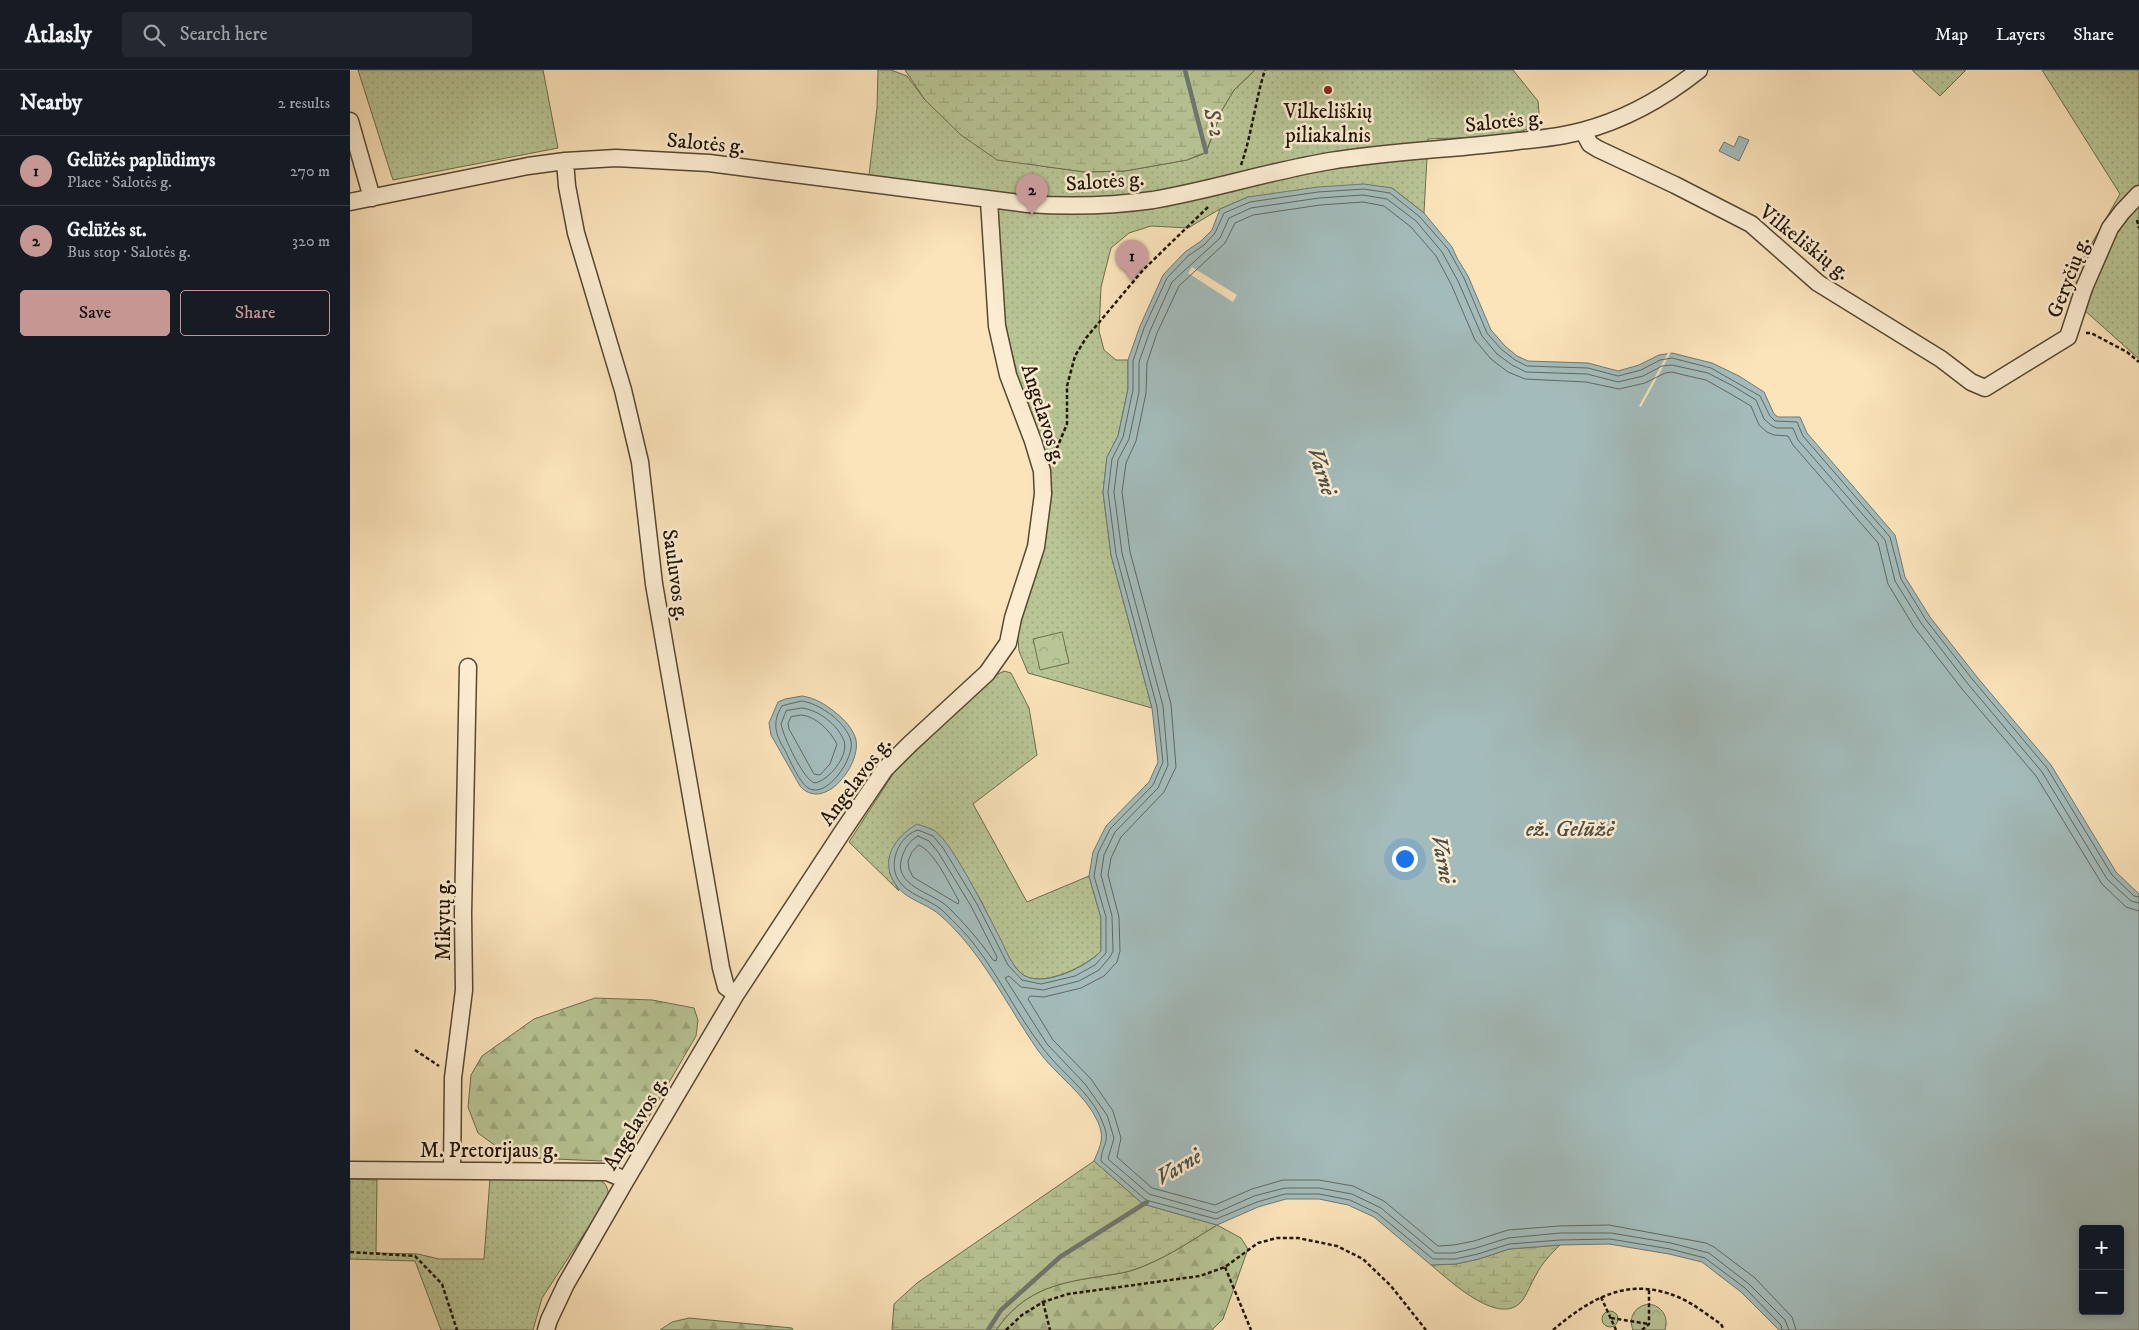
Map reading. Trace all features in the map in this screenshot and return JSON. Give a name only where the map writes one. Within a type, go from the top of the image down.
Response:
[{"type":"street","name":"Salotės g.","points":[[350,202],[528,166],[565,161],[616,158],[709,163],[860,181],[989,201],[1066,206],[1111,205],[1153,200],[1310,165],[1360,156],[1504,143],[1583,131],[1637,110],[1663,95],[1698,70]]},
{"type":"street","points":[[350,120],[372,198]]},
{"type":"street","name":"Vilkeliškių g.","points":[[1583,131],[1590,144],[1598,149],[1675,185],[1751,224],[1818,283],[1941,359],[1971,382],[1986,388],[1993,385],[2068,337]]},
{"type":"street","name":"Sauluvos g.","points":[[565,161],[567,186],[576,233],[623,390],[640,462],[654,584],[721,968],[726,987],[736,994]]},
{"type":"street","name":"Geryčių g.","points":[[2068,337],[2084,288],[2110,228],[2139,194]]},
{"type":"street","name":"Angelavos g.","points":[[546,1330],[566,1284],[736,994],[886,769],[910,744],[987,673],[1008,643],[1013,618],[1036,547],[1043,494],[1042,479],[1033,441],[1008,375],[1000,342],[993,278],[989,201]]},
{"type":"street","name":"Mikytų g.","points":[[452,1171],[453,1071],[464,990],[463,914],[468,667]]},
{"type":"street","name":"M. Pretorijaus g.","points":[[350,1170],[607,1172],[616,1174],[626,1180]]},
{"type":"path","points":[[1234,182],[1249,143],[1265,70]]},
{"type":"path","points":[[1052,459],[1067,424],[1067,386],[1075,356],[1086,338],[1143,270],[1215,200]]},
{"type":"path","name":"Geryčių g.","points":[[2068,337],[2080,333],[2091,333],[2127,352],[2139,362]]},
{"type":"path","points":[[416,1050],[436,1064],[453,1071]]},
{"type":"path","points":[[1006,1330],[1022,1315],[1043,1302],[1068,1294],[1200,1276],[1225,1267],[1258,1243],[1277,1238],[1298,1238],[1337,1246],[1363,1259],[1391,1286],[1426,1330]]},
{"type":"path","points":[[350,1252],[416,1256],[442,1284],[457,1330]]},
{"type":"path","points":[[1225,1267],[1251,1330]]},
{"type":"path","points":[[1553,1330],[1583,1305],[1625,1290],[1649,1290],[1679,1297],[1720,1324],[1724,1330]]},
{"type":"path","points":[[1642,1330],[1649,1324],[1649,1290]]},
{"type":"path","points":[[1601,1297],[1616,1330]]},
{"type":"path","points":[[1043,1302],[1050,1330]]},
{"type":"path","points":[[1611,1318],[1649,1324]]},
{"type":"green space","points":[[358,70],[543,70],[558,148],[393,180]]},
{"type":"green space","points":[[878,70],[891,70],[907,76],[925,100],[1042,166],[1085,172],[1125,171],[1187,160],[1206,153],[1222,110],[1234,90],[1255,70],[1513,70],[1538,101],[1540,124],[1528,129],[1486,137],[1428,139],[1424,213],[1392,188],[1248,197],[1220,209],[1188,228],[1151,226],[1129,233],[1111,248],[1101,287],[1099,331],[1104,350],[1116,360],[1128,360],[1128,389],[1118,436],[1107,457],[1103,492],[1111,555],[1152,708],[1028,673],[1019,651],[1017,628],[1052,492],[1017,374],[1003,314],[991,191],[869,175],[877,108]]},
{"type":"green space","points":[[905,70],[1255,70],[1234,90],[1222,110],[1206,152],[1187,160],[1125,171],[1085,172],[997,160],[961,135],[925,100]]},
{"type":"green space","points":[[1912,70],[1966,70],[1940,96]]},
{"type":"green space","points":[[2042,70],[2139,70],[2139,359],[2064,292],[2120,194]]},
{"type":"green space","points":[[1062,632],[1069,663],[1040,670],[1033,639]]},
{"type":"green space","points":[[1004,671],[1011,673],[1029,708],[1037,755],[973,804],[1027,902],[1089,876],[1101,918],[1101,951],[1077,968],[1043,979],[1033,979],[1025,976],[1013,963],[1000,942],[981,901],[947,845],[889,859],[890,874],[899,891],[849,842],[895,771],[996,675]]},
{"type":"green space","points":[[595,998],[652,1000],[694,1008],[698,1020],[696,1036],[632,1146],[621,1155],[601,1161],[511,1157],[478,1133],[468,1107],[471,1075],[482,1056],[534,1019]]},
{"type":"green space","points":[[1094,1161],[1143,1204],[1217,1225],[1175,1251],[1142,1267],[1126,1272],[1066,1283],[1040,1292],[1028,1298],[1017,1307],[996,1330],[892,1330],[894,1304],[917,1283]]},
{"type":"green space","points":[[490,1178],[600,1179],[607,1189],[608,1197],[542,1298],[533,1330],[441,1330],[415,1261],[350,1259],[350,1179],[377,1180],[376,1253],[418,1254],[439,1259],[484,1259]]},
{"type":"green space","points":[[1217,1225],[1241,1238],[1248,1249],[1223,1319],[1212,1330],[996,1330],[1017,1307],[1028,1298],[1040,1292],[1066,1283],[1126,1272],[1142,1267],[1175,1251]]},
{"type":"green space","points":[[1560,1245],[1541,1267],[1521,1302],[1511,1308],[1500,1309],[1487,1305],[1461,1289],[1431,1265],[1456,1264],[1509,1249]]},
{"type":"green space","points":[[1649,1304],[1658,1307],[1663,1313],[1666,1321],[1665,1330],[1633,1330],[1631,1321],[1634,1313],[1640,1307]]},
{"type":"green space","points":[[1607,1311],[1613,1311],[1618,1316],[1616,1325],[1607,1327],[1602,1322],[1602,1316]]},
{"type":"green space","points":[[689,1318],[792,1328],[793,1330],[660,1330],[672,1322]]},
{"type":"water","points":[[1739,136],[1749,140],[1739,161],[1719,151],[1724,142],[1734,147]]},
{"type":"water","name":"ež. Gelūžė","points":[[1364,184],[1392,188],[1424,213],[1452,247],[1468,276],[1491,330],[1517,356],[1528,361],[1588,363],[1618,371],[1639,365],[1659,355],[1672,353],[1712,363],[1739,376],[1764,392],[1774,414],[1778,417],[1800,417],[1807,433],[1895,535],[1905,577],[1930,617],[1977,677],[2051,765],[2116,872],[2139,894],[2139,1330],[1779,1330],[1741,1292],[1702,1262],[1669,1254],[1609,1244],[1509,1249],[1456,1264],[1431,1265],[1374,1217],[1348,1205],[1319,1199],[1286,1199],[1258,1207],[1217,1225],[1143,1204],[1094,1161],[1100,1147],[1101,1133],[1098,1122],[1086,1102],[1037,1049],[969,945],[940,915],[906,895],[895,884],[889,868],[889,860],[894,845],[904,833],[917,824],[935,831],[943,838],[961,865],[1011,961],[1017,970],[1025,976],[1034,979],[1055,977],[1087,963],[1101,951],[1101,918],[1089,876],[1093,852],[1106,826],[1149,782],[1158,762],[1152,708],[1111,555],[1103,492],[1107,457],[1118,436],[1128,389],[1128,360],[1140,326],[1163,275],[1185,252],[1201,241],[1212,230],[1220,209],[1248,197],[1318,187]]},
{"type":"water","points":[[802,696],[820,702],[839,715],[851,729],[856,740],[853,762],[847,773],[830,790],[820,794],[810,793],[800,786],[771,735],[769,723],[778,702]]},
{"type":"pier","points":[[1192,267],[1237,295],[1233,302],[1188,273]]},
{"type":"pier","points":[[1669,351],[1671,352],[1641,407],[1639,406]]},
{"type":"waterway","name":"S-2","points":[[1185,70],[1206,152]]},
{"type":"waterway","name":"Varnė","points":[[988,1330],[1001,1310],[1060,1257],[1147,1202]]},
{"type":"place","name":"Vilkeliškių piliakalnis","points":[[1328,90]]},
{"type":"place","name":"Gelūžės st.","points":[[1032,215]]},
{"type":"place","name":"Gelūžės paplūdimys","points":[[1132,281]]}]
